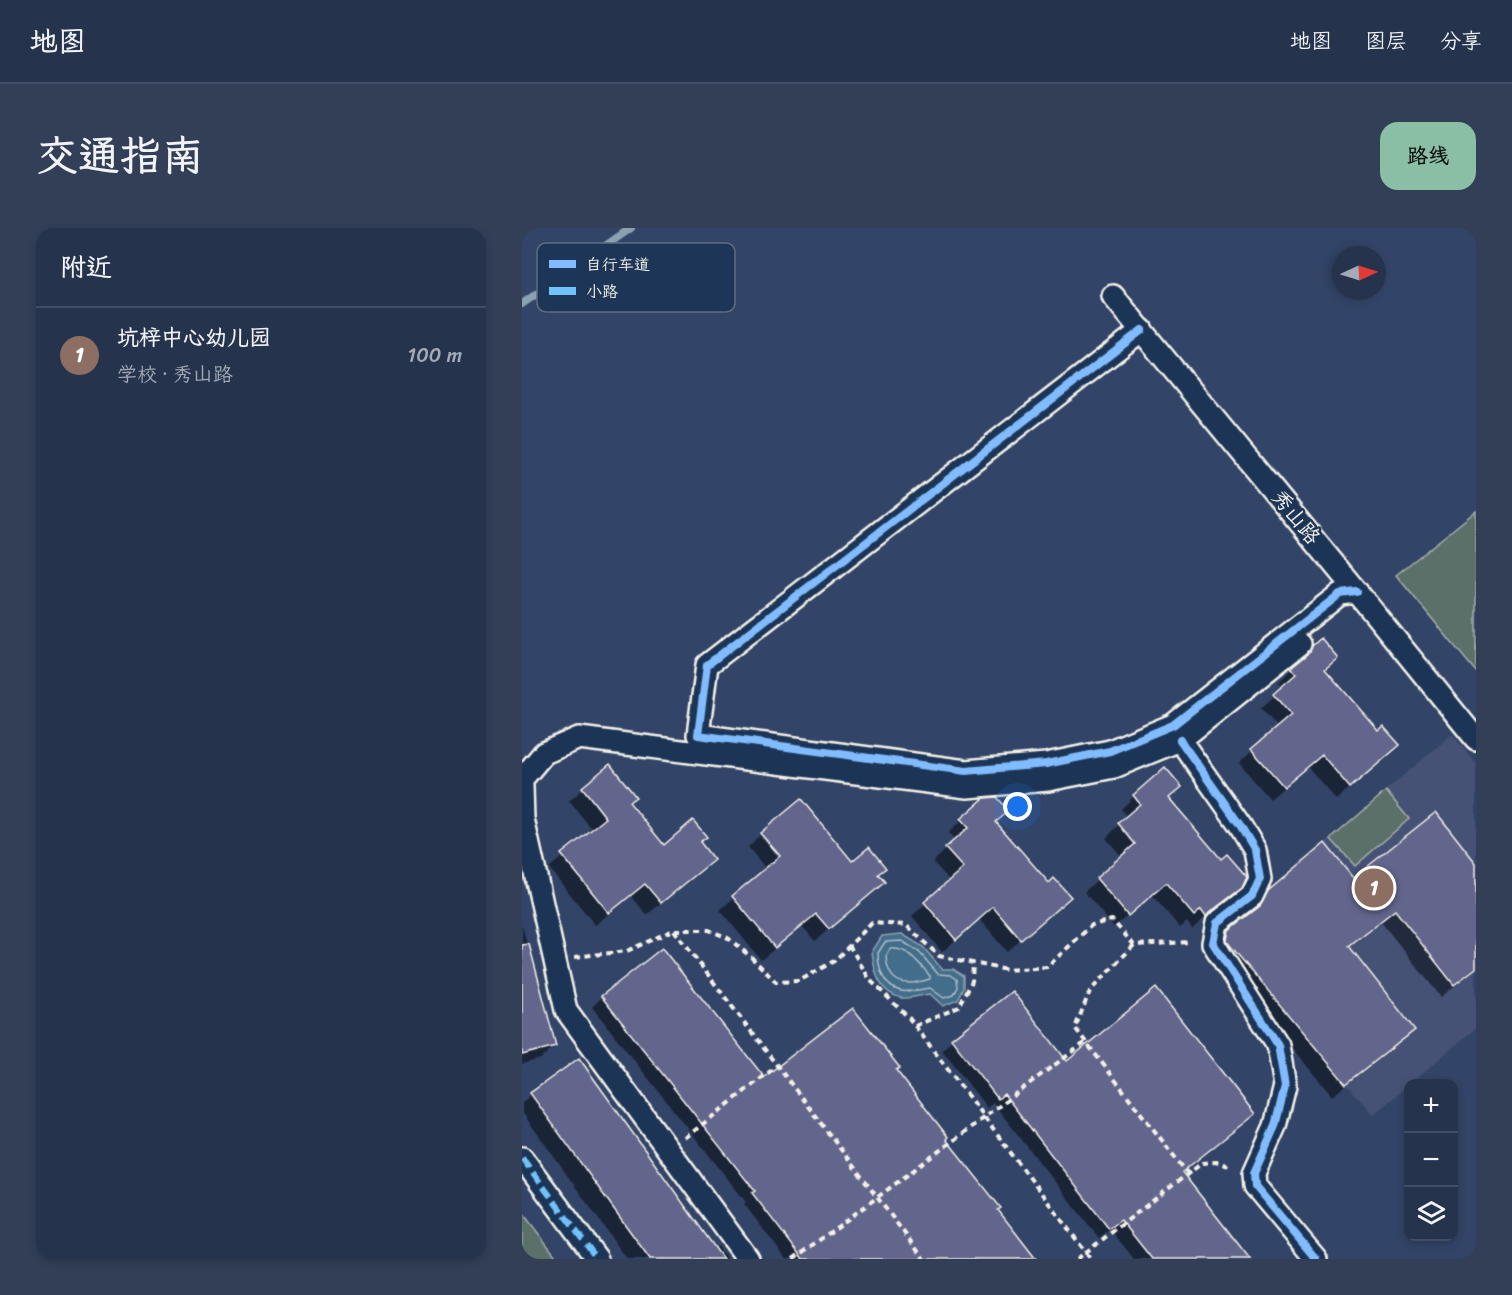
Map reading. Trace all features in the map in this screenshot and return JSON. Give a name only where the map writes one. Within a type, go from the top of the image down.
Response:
[{"type":"street","name":"秀山路","points":[[1113,296],[1476,740]]},
{"type":"street","points":[[1142,330],[707,665],[698,735],[966,771],[1046,764],[1110,751],[1173,725],[1340,594],[1357,592]]},
{"type":"street","points":[[522,779],[543,753],[579,738],[967,786],[1048,780],[1114,767],[1180,740],[1349,605],[1357,592]]},
{"type":"street","points":[[1180,740],[1255,850],[1260,879],[1252,896],[1218,922],[1213,943],[1278,1045],[1285,1086],[1275,1126],[1254,1173],[1255,1186],[1316,1259]]},
{"type":"street","points":[[522,786],[523,819],[566,1010],[748,1259]]},
{"type":"street","points":[[522,1158],[597,1259]]},
{"type":"path","points":[[554,959],[627,951],[673,930],[709,930],[728,939],[751,957],[776,982],[799,981],[834,961],[872,923],[906,925],[939,956],[1007,970],[1047,967],[1092,925],[1112,920],[1134,945]]},
{"type":"path","points":[[673,930],[924,1259]]},
{"type":"path","points":[[1188,1174],[1075,1028],[1090,991],[1134,945],[1213,941]]},
{"type":"path","points":[[849,945],[870,980],[915,1026],[1091,1259]]},
{"type":"path","points":[[915,1026],[959,1007],[972,981],[974,963]]},
{"type":"path","points":[[794,1259],[1086,1042]]},
{"type":"path","points":[[669,1151],[777,1066]]},
{"type":"path","points":[[1077,1259],[1202,1163],[1217,1162],[1254,1173]]},
{"type":"shaded area","points":[[1452,734],[1476,763],[1476,1028],[1416,1079],[1404,1079],[1404,1089],[1373,1115],[1219,933]]},
{"type":"green space","points":[[1476,511],[1476,672],[1396,575]]},
{"type":"green space","points":[[1386,791],[1409,819],[1355,866],[1331,839]]},
{"type":"green space","points":[[522,1212],[558,1259],[522,1259]]},
{"type":"water","points":[[902,934],[923,947],[942,969],[953,969],[964,976],[964,988],[958,1000],[943,1006],[930,994],[901,998],[882,986],[876,973],[872,952],[882,936]]},
{"type":"building","points":[[1321,638],[1338,658],[1325,669],[1378,730],[1383,726],[1400,745],[1350,788],[1322,755],[1284,787],[1251,749],[1291,715],[1273,694],[1296,674],[1291,668],[1308,654],[1312,646]]},
{"type":"building","points":[[610,764],[636,797],[629,802],[664,845],[693,820],[707,837],[700,842],[714,860],[661,903],[645,884],[609,913],[561,854],[606,818],[582,787]]},
{"type":"building","points":[[1165,767],[1182,787],[1169,798],[1221,859],[1227,854],[1247,877],[1242,888],[1206,917],[1201,910],[1194,916],[1166,883],[1128,916],[1096,878],[1135,844],[1118,823],[1140,804],[1133,795]]},
{"type":"building","points":[[997,797],[1009,811],[996,822],[1049,883],[1054,878],[1071,897],[1021,940],[993,907],[956,940],[924,902],[963,868],[945,848],[968,828],[960,819],[984,798]]},
{"type":"building","points":[[801,799],[852,861],[869,847],[886,868],[878,874],[885,882],[829,929],[816,914],[775,948],[732,896],[780,856],[760,833]]},
{"type":"building","points":[[1436,812],[1476,863],[1476,968],[1454,985],[1395,910],[1349,946],[1415,1030],[1346,1084],[1229,944],[1227,940],[1229,930],[1260,906],[1268,891],[1325,843],[1353,878]]},
{"type":"building","points":[[529,944],[556,1046],[522,1055],[522,945]]},
{"type":"building","points":[[662,948],[764,1077],[853,1008],[900,1068],[896,1070],[948,1137],[946,1139],[1001,1208],[998,1210],[1036,1259],[803,1259],[752,1193],[755,1191],[601,996]]},
{"type":"building","points":[[1156,988],[1255,1114],[1182,1172],[1250,1259],[1152,1259],[1121,1220],[1109,1229],[1004,1094],[998,1099],[951,1039],[1012,991],[1067,1061]]},
{"type":"building","points":[[579,1058],[723,1259],[650,1259],[530,1093]]},
{"type":"waterway","points":[[609,243],[631,228]]},
{"type":"waterway","points":[[522,304],[537,294]]},
{"type":"marked path","points":[[522,1158],[597,1259]]},
{"type":"cycle path","points":[[1142,330],[707,665],[698,735],[966,771],[1046,764],[1110,751],[1173,725],[1340,594],[1357,592]]},
{"type":"cycle path","points":[[1180,740],[1255,850],[1260,879],[1252,896],[1217,923],[1213,943],[1278,1045],[1285,1086],[1275,1126],[1254,1173],[1255,1186],[1316,1259]]},
{"type":"place","name":"坑梓中心幼儿园","points":[[1374,888]]}]
